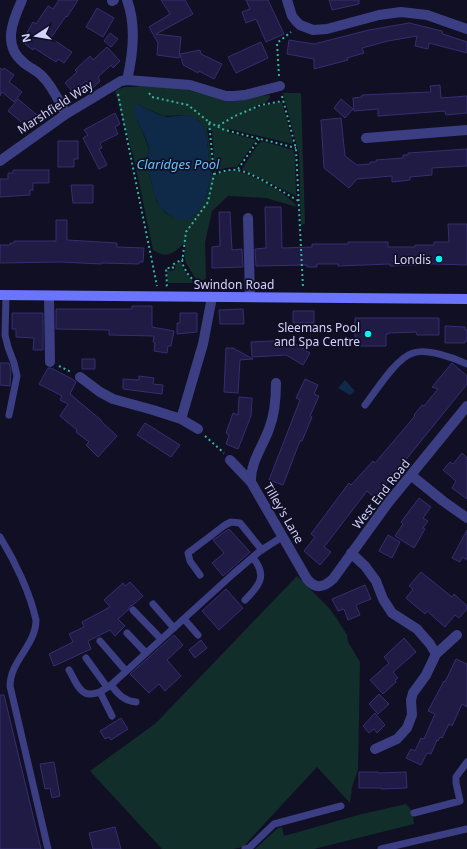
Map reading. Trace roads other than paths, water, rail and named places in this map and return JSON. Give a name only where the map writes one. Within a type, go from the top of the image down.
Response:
[{"type":"main road","name":"Swindon Road","points":[[3,295],[49,296],[159,293],[210,297],[467,299]]},
{"type":"street","points":[[22,0],[11,30],[10,40],[12,47],[19,59],[38,72],[46,80],[66,114]]},
{"type":"street","points":[[127,0],[130,12],[132,35],[132,80]]},
{"type":"street","points":[[287,0],[292,16],[300,25],[307,29],[318,31],[379,15],[401,12],[427,15],[467,29]]},
{"type":"street","name":"Marshfield Way","points":[[0,161],[66,114],[116,84],[132,80],[190,85],[226,96],[245,95],[280,86]]},
{"type":"street","points":[[366,138],[467,130]]},
{"type":"street","points":[[248,218],[250,297]]},
{"type":"street","points":[[49,296],[50,362]]},
{"type":"street","points":[[180,419],[203,344],[210,297]]},
{"type":"street","points":[[80,377],[100,392],[113,399],[180,419],[198,429]]},
{"type":"street","points":[[251,482],[252,469],[270,427],[274,412],[276,383]]},
{"type":"street","name":"West End Road","points":[[311,583],[316,587],[322,587],[328,584],[388,503],[412,476],[467,406]]},
{"type":"street","name":"Tilley's Lane","points":[[230,460],[251,482],[282,538],[311,583]]},
{"type":"street","points":[[412,476],[467,518]]},
{"type":"street","points":[[351,553],[365,566],[376,581],[383,599],[392,613],[417,629],[430,644],[436,654]]},
{"type":"street","points":[[375,749],[397,739],[407,728],[412,714],[411,700],[413,693],[426,675],[436,654],[457,634]]},
{"type":"lane","points":[[3,295],[5,336],[17,376],[9,415]]},
{"type":"lane","points":[[365,406],[399,361],[413,352],[430,352],[467,364]]},
{"type":"lane","points":[[200,575],[190,561],[188,553],[231,522],[240,523],[262,550]]},
{"type":"lane","points":[[0,537],[22,581],[36,620],[36,626],[32,636],[12,672],[10,686],[48,849]]},
{"type":"lane","points":[[69,670],[80,690],[90,694],[100,692],[109,686],[262,550],[282,538]]},
{"type":"lane","points":[[244,600],[258,585],[261,576],[259,567],[253,558]]},
{"type":"lane","points":[[153,604],[174,628]]},
{"type":"lane","points":[[134,610],[161,639]]},
{"type":"lane","points":[[184,619],[198,635]]},
{"type":"lane","points":[[127,633],[146,653]]},
{"type":"lane","points":[[100,641],[126,671]]},
{"type":"lane","points":[[86,658],[109,686],[118,694],[128,701],[136,702]]},
{"type":"lane","points":[[100,692],[112,716]]},
{"type":"lane","points":[[414,813],[460,801],[456,777],[467,762]]},
{"type":"lane","points":[[245,849],[249,848],[274,824],[342,806]]},
{"type":"lane","points":[[381,849],[467,829]]},
{"type":"water","name":"Claridges Pool","points":[[139,104],[142,107],[167,117],[186,115],[195,118],[206,130],[211,178],[204,202],[193,217],[184,220],[175,218],[163,211],[158,202],[146,167],[149,148],[134,111],[134,106]]},
{"type":"water","points":[[345,380],[355,391],[350,395],[338,388]]},
{"type":"place","name":"Londis","points":[[439,259]]},
{"type":"place","name":"Sleemans Pool and Spa Centre","points":[[368,334]]}]
